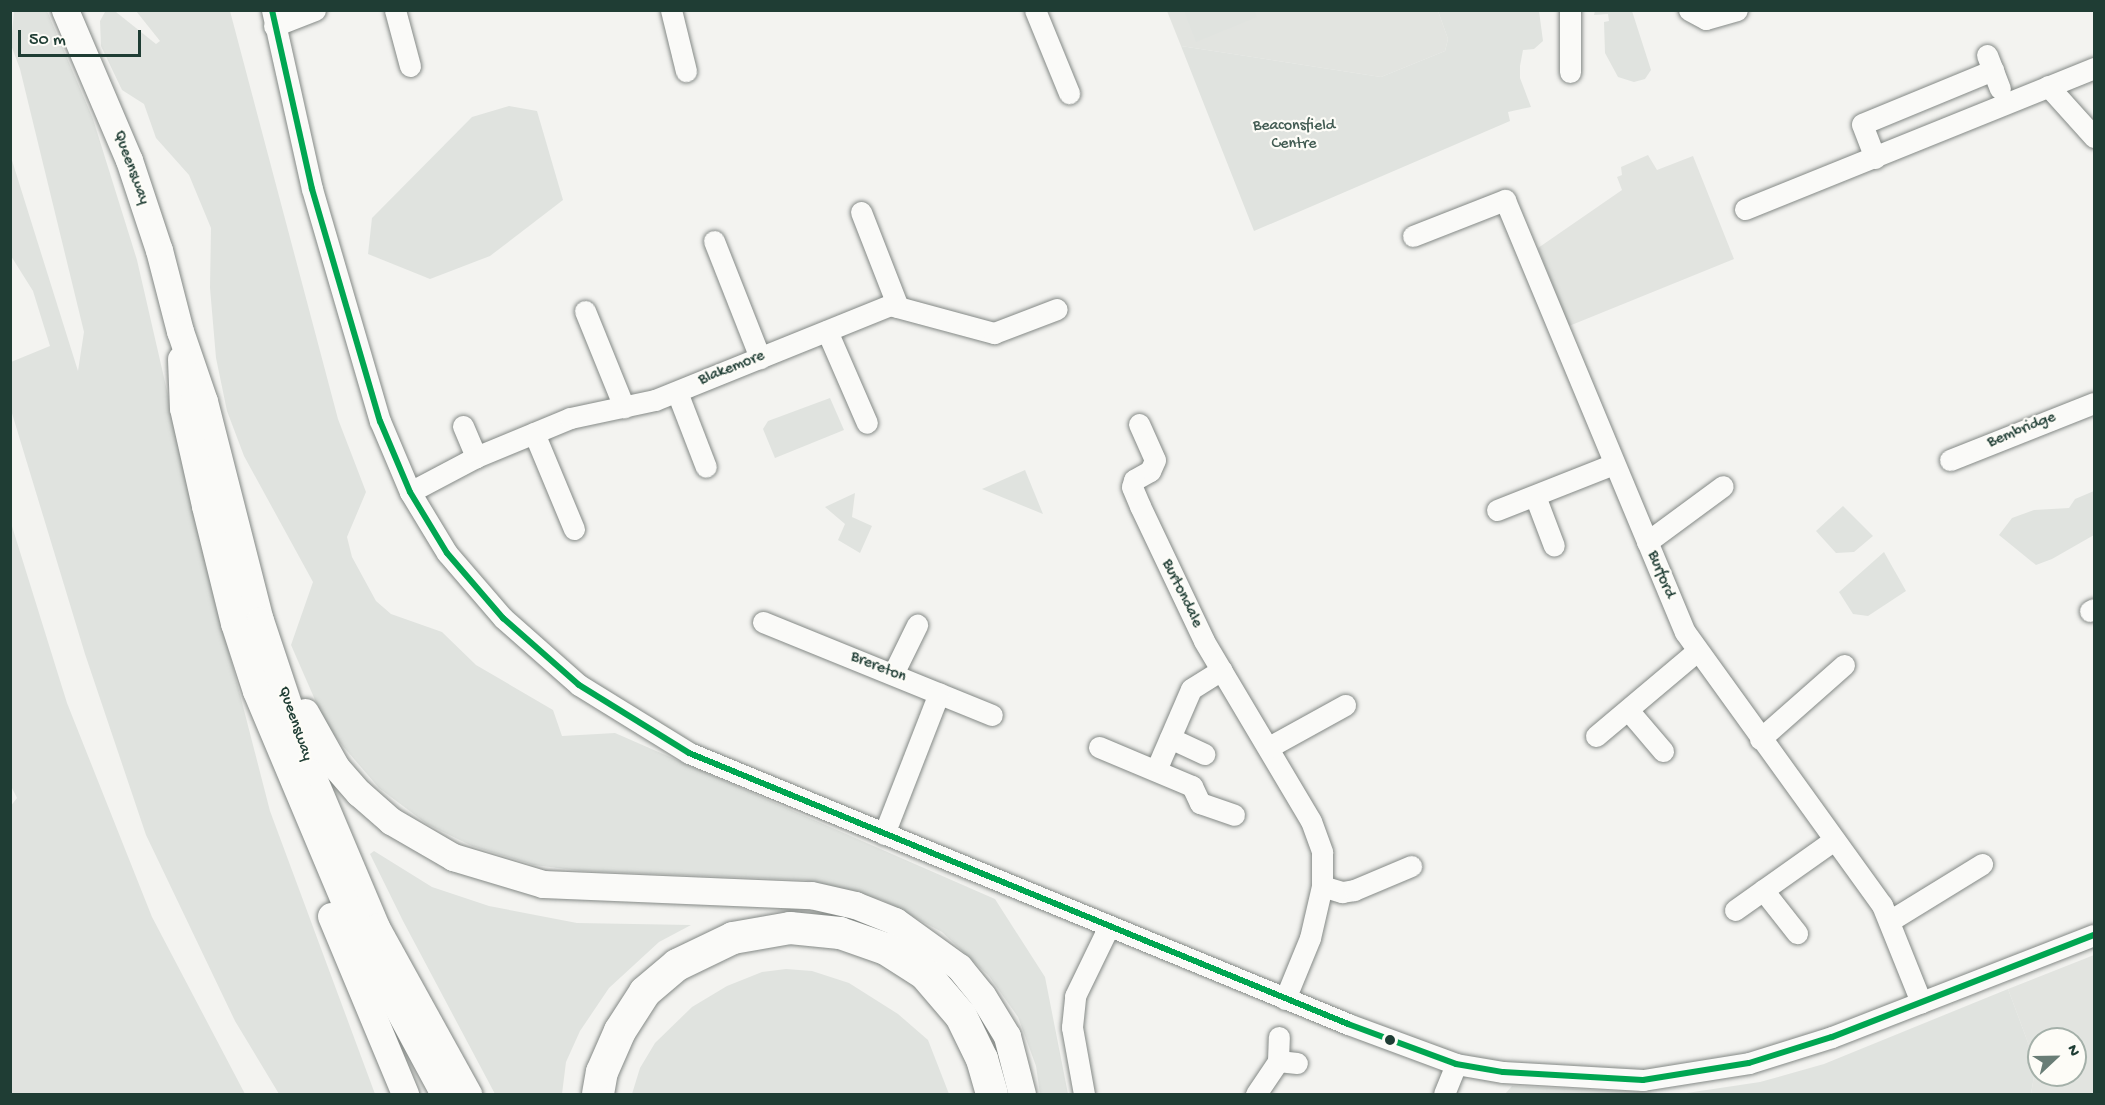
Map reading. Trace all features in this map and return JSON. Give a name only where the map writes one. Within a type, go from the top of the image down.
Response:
[{"type":"highway","points":[[598,1095],[602,1072],[620,1031],[645,992],[676,965],[733,938],[790,928],[840,933],[886,948],[925,974],[961,1016],[982,1059],[992,1095]]},
{"type":"main road","name":"Queensway","points":[[65,10],[129,160],[159,250],[180,331],[204,401],[249,582],[311,773],[376,927],[468,1095]]},
{"type":"main road","name":"Queensway","points":[[180,331],[183,408],[210,530],[237,632],[289,776],[360,938],[444,1095]]},
{"type":"main road","points":[[249,582],[272,625],[315,736],[336,767],[391,821],[453,858],[543,884],[811,895],[855,905],[896,921],[959,967],[982,995],[1007,1036],[1022,1095]]},
{"type":"main road","points":[[289,776],[297,826],[405,1095]]},
{"type":"street","points":[[315,10],[273,18],[312,189],[380,421],[410,492],[447,553],[483,597],[579,685],[689,753],[1108,928],[1456,1064],[1573,1078],[1665,1079],[1749,1063],[1832,1037],[2094,935]]},
{"type":"street","points":[[394,10],[410,66]]},
{"type":"street","points":[[671,10],[686,71]]},
{"type":"street","points":[[1035,10],[1070,93]]},
{"type":"street","points":[[1570,10],[1570,72]]},
{"type":"street","points":[[1689,10],[1706,19],[1737,10]]},
{"type":"street","points":[[1745,210],[2094,68]]},
{"type":"street","points":[[1875,158],[1862,124],[1993,71]]},
{"type":"street","points":[[2048,87],[2094,137]]},
{"type":"street","name":"Burford","points":[[1413,236],[1505,200],[1677,616],[1697,651],[1891,920],[1921,1002]]},
{"type":"street","points":[[861,212],[898,307]]},
{"type":"street","points":[[714,241],[760,358]]},
{"type":"street","name":"Blakemore","points":[[410,492],[476,457],[570,418],[624,407],[677,392],[890,305],[994,333],[1057,309]]},
{"type":"street","points":[[585,311],[624,407]]},
{"type":"street","points":[[826,331],[867,423]]},
{"type":"street","points":[[677,392],[706,467]]},
{"type":"street","name":"Bembridge","points":[[1950,460],[2094,403]]},
{"type":"street","name":"Burtondale","points":[[1140,424],[1154,465],[1134,480],[1132,487],[1174,583],[1221,670],[1311,820],[1322,852],[1322,886],[1310,938],[1285,999]]},
{"type":"street","points":[[463,426],[476,457]]},
{"type":"street","points":[[534,433],[574,529]]},
{"type":"street","points":[[1497,510],[1614,464]]},
{"type":"street","points":[[1647,542],[1723,486]]},
{"type":"street","points":[[1535,496],[1554,546]]},
{"type":"street","name":"Brereton","points":[[763,622],[992,715]]},
{"type":"street","points":[[893,674],[917,626]]},
{"type":"street","points":[[1596,736],[1697,651]]},
{"type":"street","points":[[1760,739],[1844,665]]},
{"type":"street","points":[[1156,770],[1191,689],[1221,670]]},
{"type":"street","points":[[884,834],[939,693]]},
{"type":"street","points":[[1269,747],[1345,705]]},
{"type":"street","points":[[1628,710],[1663,752]]},
{"type":"street","points":[[1170,738],[1204,754]]},
{"type":"street","points":[[1099,747],[1192,786],[1200,803],[1234,815]]},
{"type":"street","points":[[1736,910],[1834,840]]},
{"type":"street","points":[[1891,920],[1982,864]]},
{"type":"street","points":[[1322,886],[1342,892],[1354,891],[1411,866]]},
{"type":"street","points":[[1763,890],[1797,933]]},
{"type":"street","points":[[1084,1095],[1072,1027],[1075,996],[1108,928]]},
{"type":"street","points":[[1256,1095],[1287,1062],[1279,1037]]},
{"type":"street","points":[[1444,1095],[1456,1064]]},
{"type":"shaded area","points":[[1167,11],[1438,11],[1448,39],[1445,51],[1381,77],[1181,46]]},
{"type":"shaded area","points":[[1648,155],[1657,170],[1693,156],[1734,259],[1569,326],[1538,248],[1622,190],[1617,177],[1622,175],[1621,167]]},
{"type":"shaded area","points":[[2094,955],[2094,1094],[2031,1094],[2032,1087],[2087,1087],[2087,1027],[2027,1027],[2027,1040],[2008,989]]},
{"type":"green space","points":[[14,11],[47,11],[93,119],[137,260],[210,578],[270,811],[375,1094],[279,1094],[235,1021],[146,835],[85,654],[11,410],[11,362],[50,346],[33,291],[11,256],[10,154],[78,371],[84,332],[20,69],[11,45]]},
{"type":"green space","points":[[136,11],[230,11],[338,419],[366,492],[347,537],[352,557],[376,601],[391,614],[442,632],[476,665],[553,710],[562,736],[615,733],[995,899],[1045,977],[1068,1094],[1040,1094],[1036,1066],[1018,1017],[989,976],[942,932],[882,900],[805,880],[582,871],[534,865],[472,846],[427,824],[379,788],[326,725],[291,645],[313,582],[244,456],[227,411],[216,358],[210,288],[211,228],[189,175],[156,138],[144,104],[122,90],[101,46],[100,21],[105,12],[116,12],[156,44],[160,41]]},
{"type":"green space","points":[[1184,11],[1255,11],[1257,17],[1196,42]]},
{"type":"green space","name":"Beaconsfield Centre","points":[[1438,11],[1539,11],[1543,41],[1534,49],[1523,50],[1520,66],[1520,78],[1531,107],[1508,112],[1510,121],[1254,231],[1181,46],[1381,77],[1445,51],[1448,39]]},
{"type":"green space","points":[[1595,11],[1632,11],[1651,70],[1645,79],[1634,82],[1618,77],[1605,53],[1604,22],[1609,21],[1608,14],[1594,15]]},
{"type":"green space","points":[[509,106],[537,111],[563,200],[490,256],[430,279],[368,254],[372,218],[472,117]]},
{"type":"green space","points":[[830,398],[844,430],[775,458],[763,429],[768,421]]},
{"type":"green space","points":[[1025,470],[1043,514],[982,489]]},
{"type":"green space","points":[[2094,491],[2094,535],[2052,559],[2036,565],[1999,535],[2012,518],[2034,510],[2069,508],[2075,499]]},
{"type":"green space","points":[[855,493],[852,517],[872,526],[860,553],[838,540],[845,524],[825,507]]},
{"type":"green space","points":[[1843,506],[1873,536],[1854,552],[1836,553],[1816,531]]},
{"type":"green space","points":[[11,523],[67,703],[152,917],[245,1094],[11,1094],[10,807],[17,798],[10,784]]},
{"type":"green space","points":[[1884,552],[1906,591],[1868,616],[1853,614],[1839,592]]},
{"type":"green space","points":[[374,851],[432,887],[489,906],[577,923],[691,925],[659,942],[609,988],[580,1031],[566,1062],[562,1094],[495,1094],[403,921],[370,854]]},
{"type":"green space","points":[[786,969],[812,971],[849,983],[898,1014],[928,1040],[949,1094],[632,1094],[640,1068],[655,1043],[692,1007],[727,986],[762,972]]},
{"type":"green space","points":[[2008,989],[2027,1040],[2027,1087],[2032,1087],[2031,1094],[1680,1094],[1760,1082],[1824,1064]]},
{"type":"green space","points":[[1512,1086],[1658,1093],[1658,1094],[1505,1094]]},
{"type":"transit line","points":[[272,10],[312,189],[380,421],[410,492],[447,553],[503,618],[579,685],[689,753],[1348,1024],[1456,1064],[1503,1072],[1643,1080],[1749,1063],[1832,1037],[2094,935]]}]
